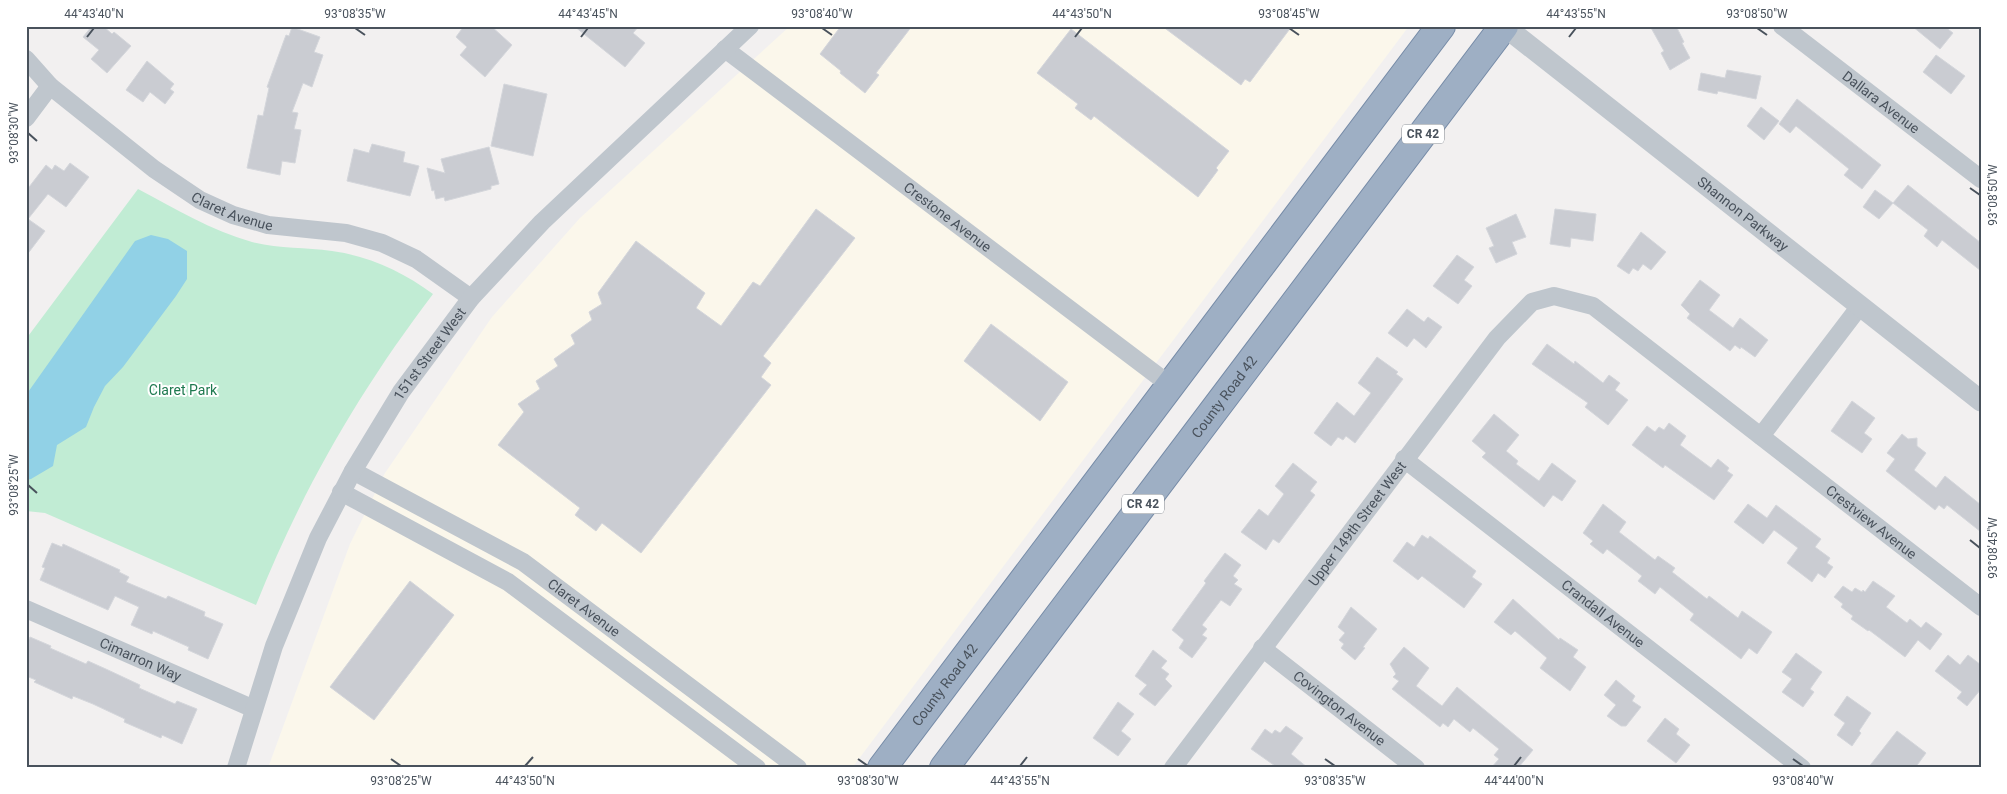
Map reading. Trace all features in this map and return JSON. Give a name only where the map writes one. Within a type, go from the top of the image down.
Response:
[{"type":"highway","name":"County Road 42","points":[[882,768],[1440,26]]},
{"type":"highway","name":"County Road 42","points":[[944,768],[1504,26]]},
{"type":"street","name":"151st Street West","points":[[236,768],[274,646],[318,538],[353,470],[401,392],[471,298],[542,222],[750,26]]},
{"type":"street","name":"Shannon Parkway","points":[[1504,26],[1981,401]]},
{"type":"street","name":"Dallara Avenue","points":[[1782,26],[1981,179]]},
{"type":"street","name":"Crestone Avenue","points":[[726,49],[1170,385]]},
{"type":"street","name":"Claret Avenue","points":[[26,59],[50,86],[154,169],[200,200],[233,215],[268,225],[337,231],[382,243],[416,259],[471,298]]},
{"type":"street","points":[[26,118],[50,86]]},
{"type":"street","name":"Crestview Avenue","points":[[1554,296],[1593,306],[1981,607]]},
{"type":"street","name":"Upper 149th Street West","points":[[1173,768],[1497,338],[1532,302],[1554,296]]},
{"type":"street","points":[[1761,436],[1860,306]]},
{"type":"street","name":"Crandall Avenue","points":[[1404,459],[1802,768]]},
{"type":"street","name":"Claret Avenue","points":[[353,470],[523,562],[798,768]]},
{"type":"street","name":"Claret Avenue","points":[[342,492],[508,582],[756,768]]},
{"type":"street","name":"Cimarron Way","points":[[26,609],[254,709]]},
{"type":"street","name":"Covington Avenue","points":[[1262,648],[1416,768]]},
{"type":"shaded area","points":[[790,26],[1409,26],[852,768],[268,768],[350,544],[385,473],[492,317],[580,218]]},
{"type":"green space","name":"Claret Park","points":[[138,189],[222,232],[262,244],[346,253],[398,272],[433,294],[380,368],[334,443],[312,482],[256,605],[45,513],[26,511],[26,339]]},
{"type":"water","points":[[151,235],[168,239],[187,251],[187,279],[123,367],[105,386],[86,427],[57,445],[53,466],[26,480],[26,395],[135,241]]},
{"type":"building","points":[[92,26],[103,26],[112,34],[114,32],[131,46],[107,73],[91,59],[99,50],[83,37]]},
{"type":"building","points":[[464,26],[491,26],[512,45],[485,77],[460,55],[467,47],[456,37]]},
{"type":"building","points":[[574,26],[639,26],[633,33],[645,43],[625,67]]},
{"type":"building","points":[[841,26],[912,26],[876,73],[879,75],[865,93],[820,54]]},
{"type":"building","points":[[1162,26],[1292,26],[1250,82],[1245,79],[1241,85]]},
{"type":"building","points":[[1650,26],[1676,26],[1690,58],[1670,70],[1661,53],[1664,51]]},
{"type":"building","points":[[1912,26],[1944,26],[1953,33],[1940,49]]},
{"type":"building","points":[[292,27],[320,37],[314,52],[323,55],[312,87],[303,83],[292,112],[298,113],[294,129],[301,130],[295,163],[282,161],[280,175],[247,168],[258,115],[263,116],[269,88],[267,87],[286,35],[289,36]]},
{"type":"building","points":[[1071,29],[1229,151],[1198,197],[1094,116],[1091,120],[1075,108],[1078,104],[1037,73]]},
{"type":"building","points":[[1936,55],[1965,76],[1951,94],[1923,72]]},
{"type":"building","points":[[147,61],[174,84],[170,89],[174,92],[165,104],[150,92],[143,102],[126,90]]},
{"type":"building","points":[[1727,70],[1761,76],[1756,99],[1718,91],[1717,94],[1698,90],[1701,73],[1725,78]]},
{"type":"building","points":[[504,84],[547,94],[533,156],[491,146]]},
{"type":"building","points":[[1797,99],[1881,165],[1862,189],[1844,175],[1849,169],[1796,126],[1790,133],[1779,124]]},
{"type":"building","points":[[1761,107],[1779,121],[1764,140],[1747,126]]},
{"type":"building","points":[[372,144],[405,152],[403,162],[419,166],[410,196],[347,181],[354,149],[369,153]]},
{"type":"building","points":[[489,147],[499,184],[491,186],[491,189],[445,201],[444,197],[436,199],[434,190],[432,191],[427,168],[445,173],[441,159]]},
{"type":"building","points":[[70,163],[89,177],[66,207],[48,194],[28,219],[45,231],[26,256],[26,191],[46,165],[52,170],[55,165],[64,171]]},
{"type":"building","points":[[1908,185],[1981,243],[1981,271],[1942,240],[1937,247],[1924,236],[1928,230],[1893,203]]},
{"type":"building","points":[[1875,190],[1893,203],[1879,219],[1863,207]]},
{"type":"building","points":[[816,209],[855,238],[763,356],[771,363],[761,377],[771,385],[641,553],[602,523],[596,531],[575,515],[580,508],[498,445],[524,412],[518,404],[540,389],[536,381],[558,366],[554,359],[575,344],[571,335],[592,320],[589,312],[602,304],[598,293],[636,241],[705,293],[696,308],[721,326],[753,282],[760,286]]},
{"type":"building","points":[[1555,209],[1596,214],[1593,241],[1571,238],[1570,247],[1550,244]]},
{"type":"building","points":[[1516,214],[1526,237],[1512,242],[1517,254],[1496,263],[1489,248],[1494,246],[1486,228]]},
{"type":"building","points":[[1641,232],[1666,252],[1651,270],[1643,264],[1638,271],[1633,268],[1629,274],[1617,266]]},
{"type":"building","points":[[1457,255],[1474,267],[1464,280],[1472,286],[1458,304],[1433,286]]},
{"type":"building","points":[[1700,280],[1720,295],[1709,310],[1733,328],[1740,318],[1768,340],[1755,357],[1735,345],[1730,351],[1687,318],[1690,314],[1681,305]]},
{"type":"building","points":[[1407,309],[1424,322],[1428,317],[1442,327],[1426,348],[1414,338],[1407,347],[1388,333]]},
{"type":"building","points":[[991,324],[1068,382],[1040,421],[964,361]]},
{"type":"building","points":[[1547,344],[1574,364],[1575,361],[1603,383],[1609,375],[1620,383],[1615,390],[1628,400],[1608,425],[1585,407],[1588,403],[1532,364]]},
{"type":"building","points":[[1377,357],[1398,372],[1396,374],[1403,379],[1355,443],[1346,436],[1343,440],[1338,437],[1331,446],[1314,433],[1337,402],[1354,416],[1371,393],[1358,383]]},
{"type":"building","points":[[1852,401],[1875,418],[1864,433],[1872,439],[1862,453],[1831,431]]},
{"type":"building","points":[[1494,414],[1519,435],[1506,451],[1518,461],[1516,464],[1539,481],[1552,463],[1576,481],[1562,501],[1553,495],[1544,507],[1482,457],[1486,453],[1472,441]]},
{"type":"building","points":[[1669,423],[1686,436],[1680,445],[1711,468],[1718,459],[1729,468],[1727,471],[1733,475],[1714,500],[1665,465],[1663,468],[1632,445],[1647,426],[1655,432],[1659,427],[1664,430]]},
{"type":"building","points":[[1902,434],[1908,439],[1917,438],[1917,446],[1926,453],[1914,470],[1936,488],[1945,476],[1981,505],[1981,532],[1947,505],[1944,509],[1939,505],[1935,510],[1886,471],[1895,459],[1887,453]]},
{"type":"building","points":[[1293,463],[1317,482],[1310,491],[1315,495],[1279,543],[1273,539],[1266,550],[1241,532],[1259,509],[1268,516],[1284,494],[1275,486]]},
{"type":"building","points":[[1603,504],[1626,522],[1619,532],[1655,560],[1658,556],[1675,568],[1672,572],[1707,599],[1709,596],[1738,618],[1742,611],[1772,632],[1757,654],[1749,648],[1741,659],[1690,620],[1694,614],[1660,587],[1655,594],[1638,581],[1642,576],[1607,549],[1603,554],[1590,544],[1593,541],[1583,533]]},
{"type":"building","points":[[1748,504],[1767,518],[1776,505],[1821,539],[1815,547],[1830,558],[1827,563],[1833,567],[1825,578],[1818,573],[1812,582],[1787,563],[1798,548],[1774,530],[1763,544],[1734,522]]},
{"type":"building","points":[[1422,535],[1428,539],[1430,536],[1476,571],[1472,577],[1482,584],[1464,608],[1422,576],[1418,580],[1393,561],[1407,542],[1414,547]]},
{"type":"building","points":[[52,543],[62,547],[63,544],[120,570],[119,572],[129,577],[126,582],[166,599],[168,596],[205,612],[204,616],[223,624],[208,659],[188,650],[189,647],[153,631],[152,634],[131,625],[139,607],[115,596],[108,610],[40,580],[45,568],[42,567]]},
{"type":"building","points":[[1225,553],[1241,565],[1233,576],[1238,580],[1234,584],[1242,589],[1230,606],[1221,600],[1202,625],[1207,629],[1202,635],[1207,638],[1192,658],[1179,648],[1184,640],[1172,630]]},
{"type":"building","points":[[410,581],[454,615],[374,720],[330,687]]},
{"type":"building","points":[[1873,581],[1895,596],[1886,607],[1907,623],[1910,619],[1921,628],[1926,622],[1942,634],[1930,650],[1918,640],[1905,657],[1851,619],[1853,616],[1841,607],[1843,604],[1834,597],[1843,586],[1852,592],[1855,588],[1865,592]]},
{"type":"building","points":[[1513,599],[1559,640],[1560,638],[1578,650],[1573,657],[1586,667],[1570,691],[1540,668],[1547,658],[1515,631],[1511,635],[1494,622]]},
{"type":"building","points":[[1351,607],[1377,629],[1355,660],[1341,648],[1344,644],[1339,640],[1345,633],[1338,627]]},
{"type":"building","points":[[30,637],[86,664],[88,661],[108,670],[140,685],[139,688],[175,704],[177,701],[197,709],[182,744],[162,735],[161,738],[124,722],[125,719],[93,704],[73,696],[72,699],[34,682],[36,680],[26,676],[26,646]]},
{"type":"building","points":[[1404,647],[1429,668],[1416,686],[1442,706],[1457,687],[1533,750],[1518,768],[1491,768],[1499,759],[1494,755],[1499,749],[1473,728],[1470,732],[1454,719],[1448,727],[1443,723],[1440,727],[1392,689],[1399,681],[1393,677],[1396,674],[1390,664]]},
{"type":"building","points":[[1153,650],[1167,661],[1161,668],[1169,674],[1165,679],[1172,686],[1155,706],[1139,694],[1147,685],[1135,676]]},
{"type":"building","points":[[1796,653],[1822,672],[1810,689],[1814,692],[1803,707],[1782,692],[1792,679],[1782,672]]},
{"type":"building","points":[[1948,655],[1960,665],[1968,655],[1981,665],[1981,689],[1967,706],[1957,698],[1962,692],[1935,671]]},
{"type":"building","points":[[1616,680],[1635,696],[1632,701],[1641,707],[1626,726],[1621,726],[1607,716],[1616,705],[1604,695]]},
{"type":"building","points":[[1847,696],[1871,713],[1852,746],[1837,735],[1845,723],[1834,715]]},
{"type":"building","points":[[1118,702],[1134,714],[1121,731],[1131,739],[1118,756],[1093,738]]},
{"type":"building","points":[[1665,718],[1679,729],[1676,734],[1690,745],[1676,763],[1647,741]]},
{"type":"building","points":[[1286,726],[1303,738],[1291,754],[1308,768],[1278,768],[1251,749],[1265,729],[1272,734],[1275,730],[1280,733]]},
{"type":"building","points":[[1897,731],[1926,753],[1915,768],[1868,768]]}]
